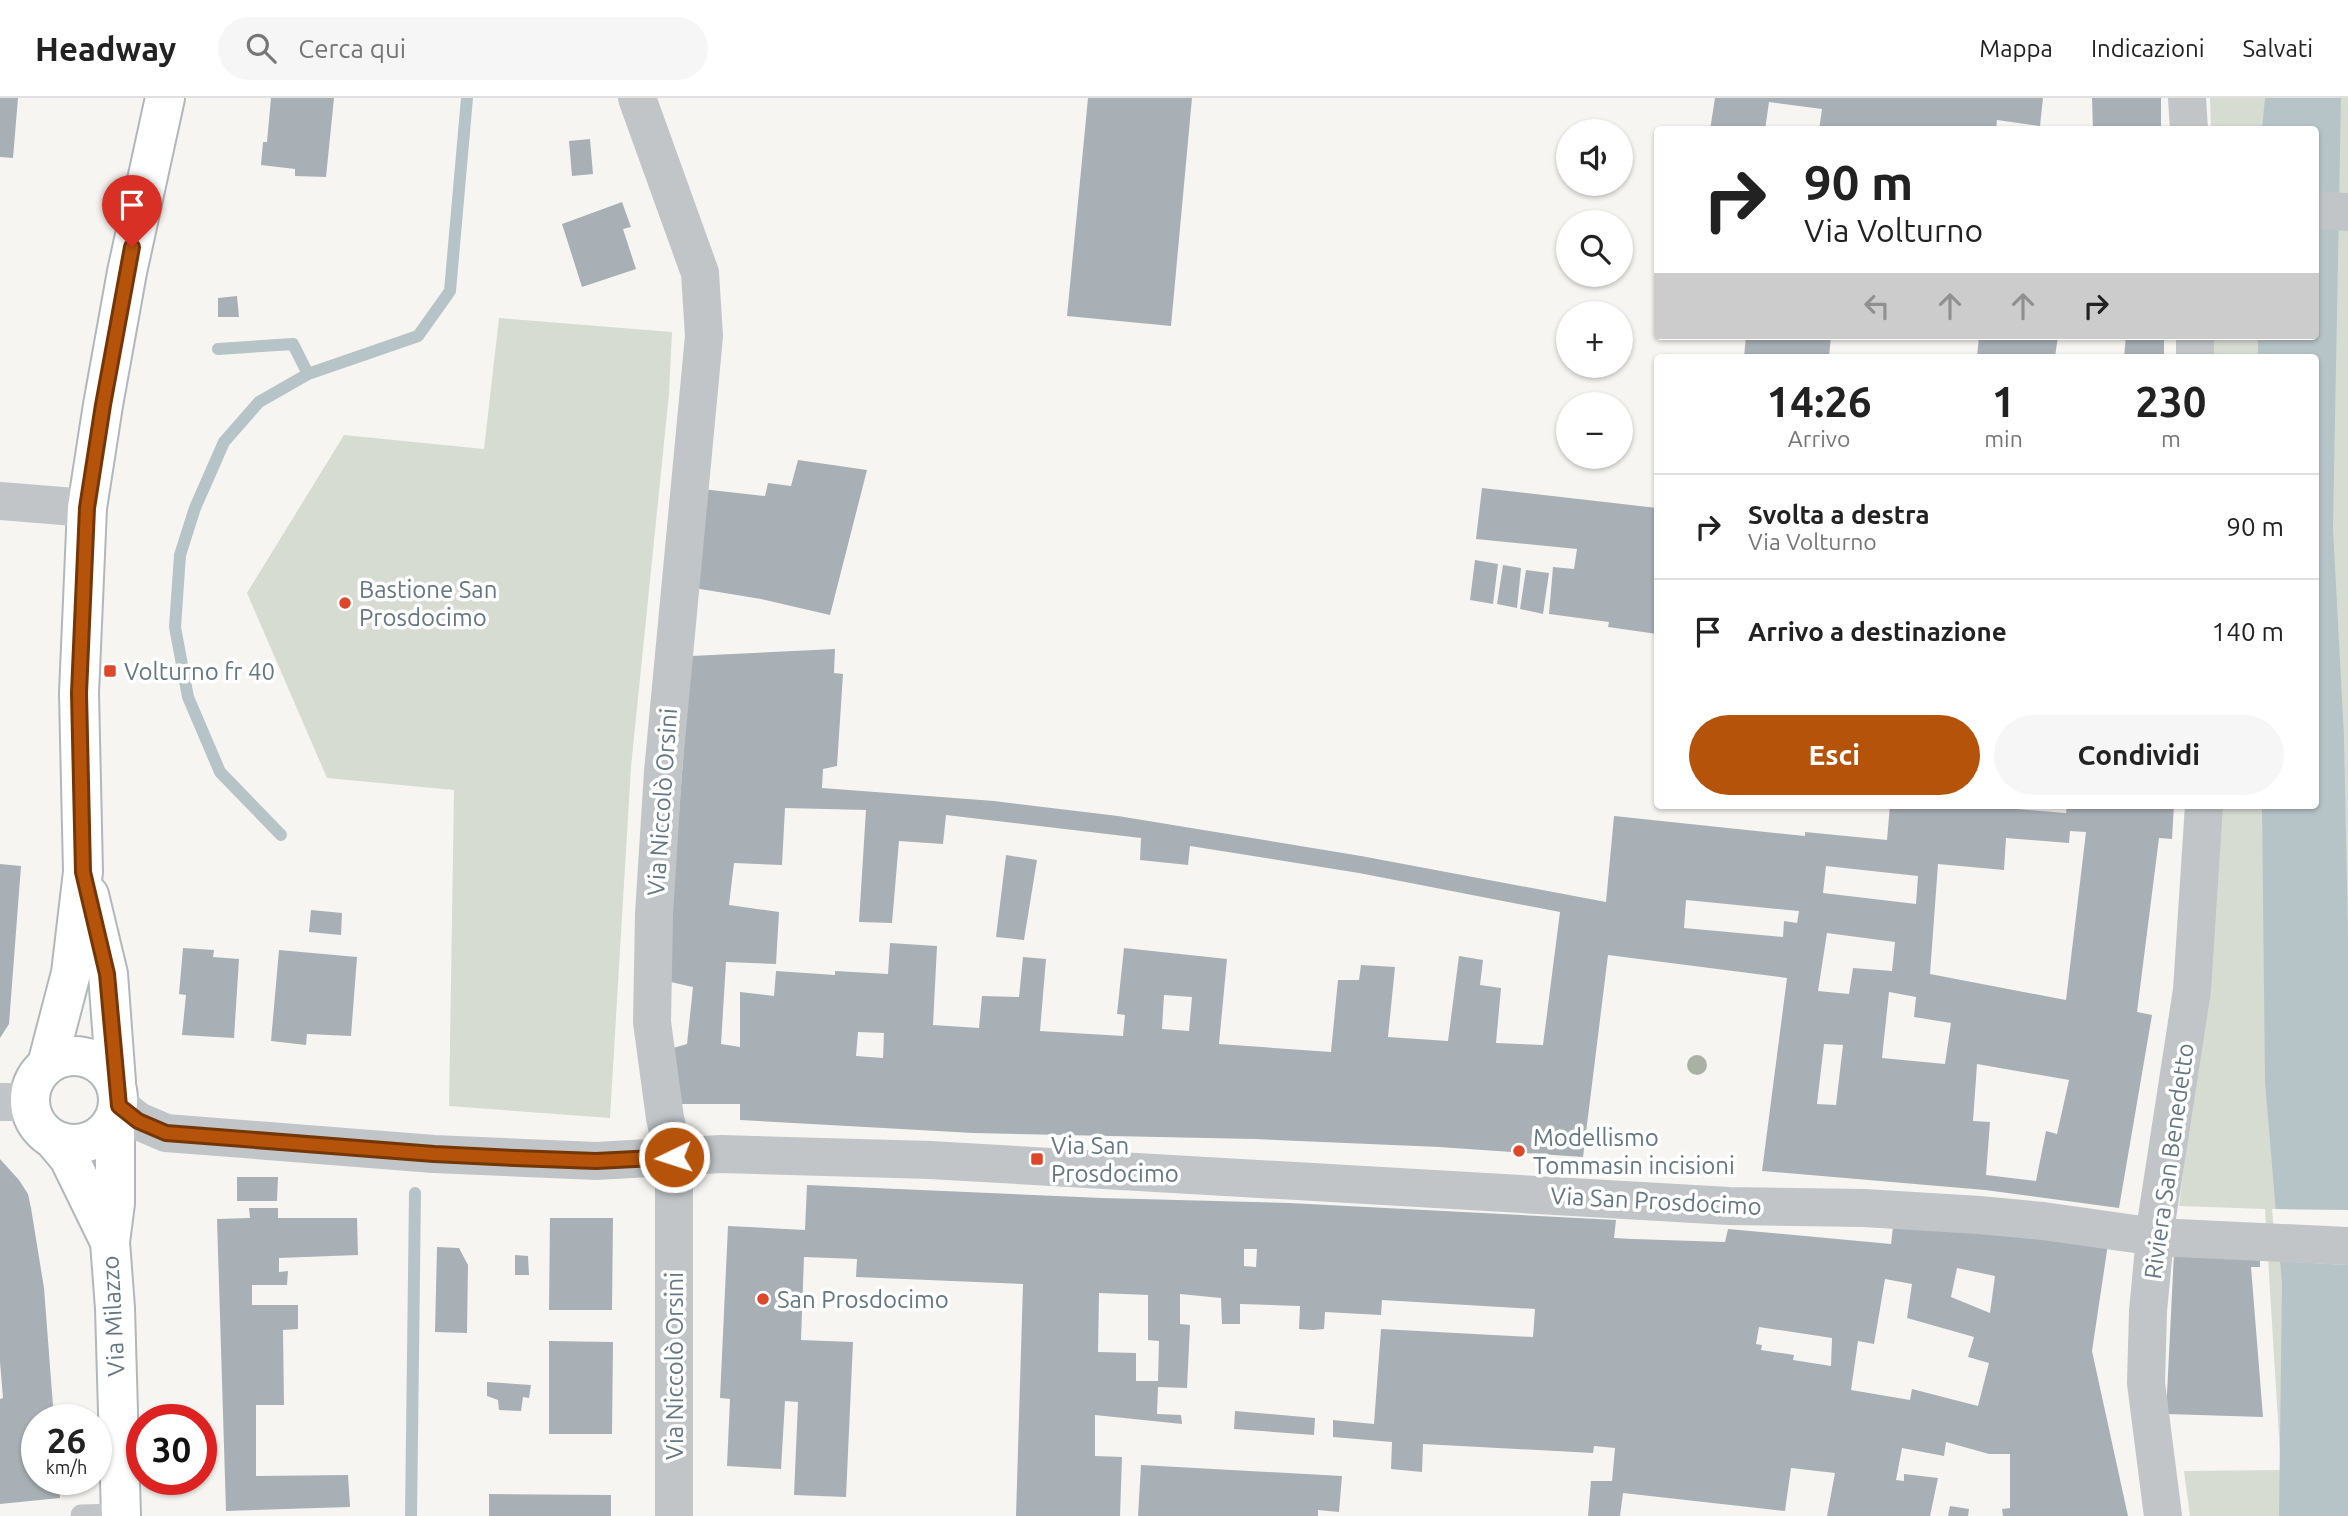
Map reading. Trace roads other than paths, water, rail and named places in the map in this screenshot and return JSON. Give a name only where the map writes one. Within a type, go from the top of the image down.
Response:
[{"type":"main road","points":[[47,1065],[71,973],[83,872],[79,693],[87,508],[127,272],[165,98]]},
{"type":"main road","name":"Via Milazzo","points":[[83,872],[107,974],[116,1102],[115,1203],[110,1242],[115,1308],[121,1515]]},
{"type":"main road","points":[[78,1055],[94,1059],[107,1069],[116,1102],[106,1131],[81,1143],[53,1139],[15,1102],[47,1065],[61,1057],[78,1055]]},
{"type":"main road","name":"Via Milazzo","points":[[53,1139],[69,1158],[110,1242]]},
{"type":"street","name":"Via Niccolò Orsini","points":[[637,98],[700,273],[704,336],[663,772],[654,914],[652,1022],[665,1118],[674,1157],[674,1516]]},
{"type":"street","points":[[2187,98],[2189,126]]},
{"type":"street","points":[[2319,210],[2348,212]]},
{"type":"street","points":[[0,500],[87,508]]},
{"type":"street","name":"Riviera San Benedetto","points":[[2163,1516],[2146,1383],[2148,1311],[2157,1217],[2192,990],[2204,809]]},
{"type":"street","name":"Via San Prosdocimo","points":[[116,1102],[138,1121],[166,1133],[434,1154],[596,1161],[721,1154],[930,1160],[1715,1206],[1864,1208],[2043,1221],[2157,1237],[2348,1246]]},
{"type":"lane","points":[[81,1515],[121,1515]]},
{"type":"waterway","points":[[281,835],[220,772],[188,697],[175,627],[180,555],[195,508],[224,442],[259,402],[308,374],[418,336],[450,291],[467,98]]},
{"type":"waterway","points":[[218,349],[293,344],[308,374]]},
{"type":"waterway","points":[[411,1516],[415,1193]]},
{"type":"place","name":"Bastione San Prosdocimo","points":[[345,603]]},
{"type":"place","name":"Volturno fr 40","points":[[110,671]]},
{"type":"place","name":"Modellismo Tommasin incisioni","points":[[1519,1151]]},
{"type":"place","name":"Via San Prosdocimo","points":[[1037,1159]]},
{"type":"place","name":"San Prosdocimo","points":[[763,1299]]}]
